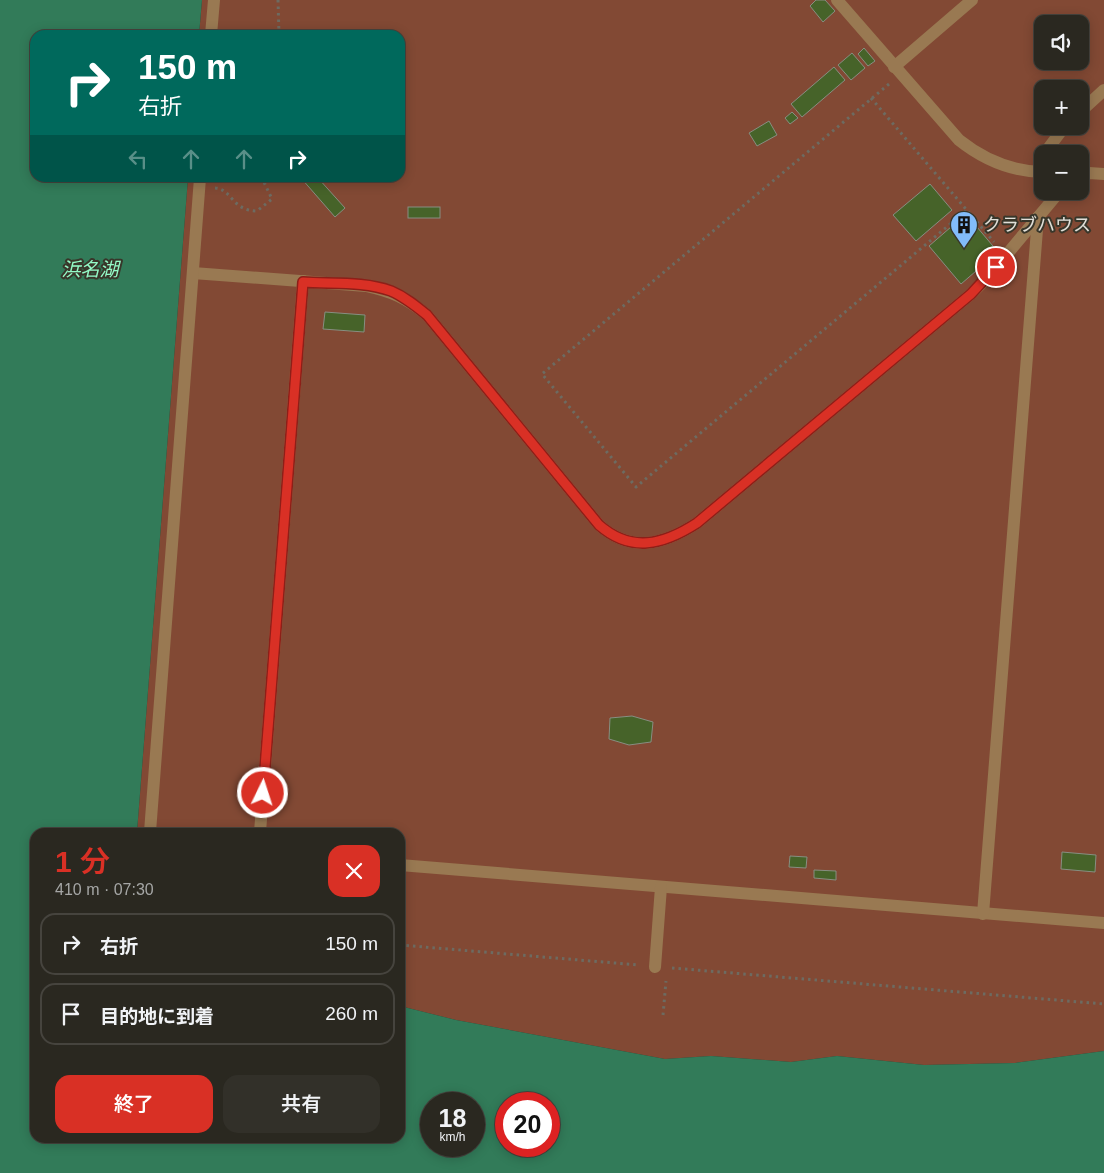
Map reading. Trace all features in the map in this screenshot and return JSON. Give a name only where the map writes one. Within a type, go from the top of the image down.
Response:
[{"type":"lane","points":[[211,30],[214,0]]},
{"type":"lane","points":[[837,0],[948,128],[972,150],[1001,165],[1034,171]]},
{"type":"lane","points":[[894,67],[972,0]]},
{"type":"lane","points":[[1089,104],[1104,90]]},
{"type":"lane","points":[[1089,174],[1104,174]]},
{"type":"lane","points":[[150,828],[200,182]]},
{"type":"lane","points":[[193,272],[366,286],[391,291],[410,301],[427,315],[599,525],[612,536],[627,542],[644,544],[682,532],[697,523],[971,294],[1006,256],[1052,200]]},
{"type":"lane","points":[[983,914],[1038,217]]},
{"type":"lane","points":[[260,828],[303,282]]},
{"type":"lane","points":[[405,865],[1104,923]]},
{"type":"lane","points":[[655,967],[661,887]]},
{"type":"path","points":[[278,0],[279,30]]},
{"type":"path","points":[[967,210],[636,487],[542,374],[871,98],[967,210],[1006,256]]},
{"type":"path","points":[[200,182],[223,190],[236,206],[257,211],[272,199],[264,182]]},
{"type":"path","points":[[405,946],[1104,1004]]},
{"type":"path","points":[[663,1015],[664,998]]},
{"type":"shaded area","points":[[202,0],[1104,0],[1104,1051],[1015,1063],[924,1065],[837,1056],[791,1062],[711,1056],[665,1059],[456,1020],[405,1007],[405,828],[137,828],[188,182],[405,182],[405,30],[199,30]]},
{"type":"water","name":"浜名湖","points":[[0,0],[202,0],[199,30],[30,30],[30,182],[188,182],[137,828],[30,828],[30,1143],[405,1143],[405,1007],[456,1020],[665,1059],[711,1056],[791,1062],[837,1056],[924,1065],[1015,1063],[1104,1051],[1104,1173],[0,1173]]},
{"type":"building","points":[[816,0],[825,0],[835,11],[823,22],[810,6]]},
{"type":"building","points":[[864,48],[875,61],[868,66],[858,54]]},
{"type":"building","points":[[852,53],[865,68],[851,80],[838,65]]},
{"type":"building","points":[[834,67],[845,80],[802,117],[791,104]]},
{"type":"building","points":[[792,112],[798,118],[790,124],[785,118]]},
{"type":"building","points":[[769,121],[777,135],[757,146],[749,133]]},
{"type":"building","points":[[304,182],[322,182],[345,208],[335,217]]},
{"type":"building","points":[[930,184],[952,210],[916,241],[893,215]]},
{"type":"building","points":[[408,207],[440,207],[440,218],[408,218]]},
{"type":"building","name":"クラブハウス","points":[[966,214],[998,252],[961,284],[929,246]]},
{"type":"building","points":[[325,312],[365,315],[364,332],[323,329]]},
{"type":"building","points":[[632,716],[653,722],[651,742],[629,745],[609,739],[610,718]]},
{"type":"building","points":[[1062,852],[1096,855],[1095,872],[1061,869]]},
{"type":"building","points":[[790,856],[807,857],[806,868],[789,867]]},
{"type":"building","points":[[814,870],[836,871],[836,880],[814,878]]},
{"type":"place","name":"クラブハウス","points":[[964,249]]},
{"type":"route","points":[[263,793],[303,282],[366,286],[391,291],[410,301],[427,315],[599,525],[612,536],[627,542],[644,544],[667,538],[697,523],[971,294],[996,267]]}]
